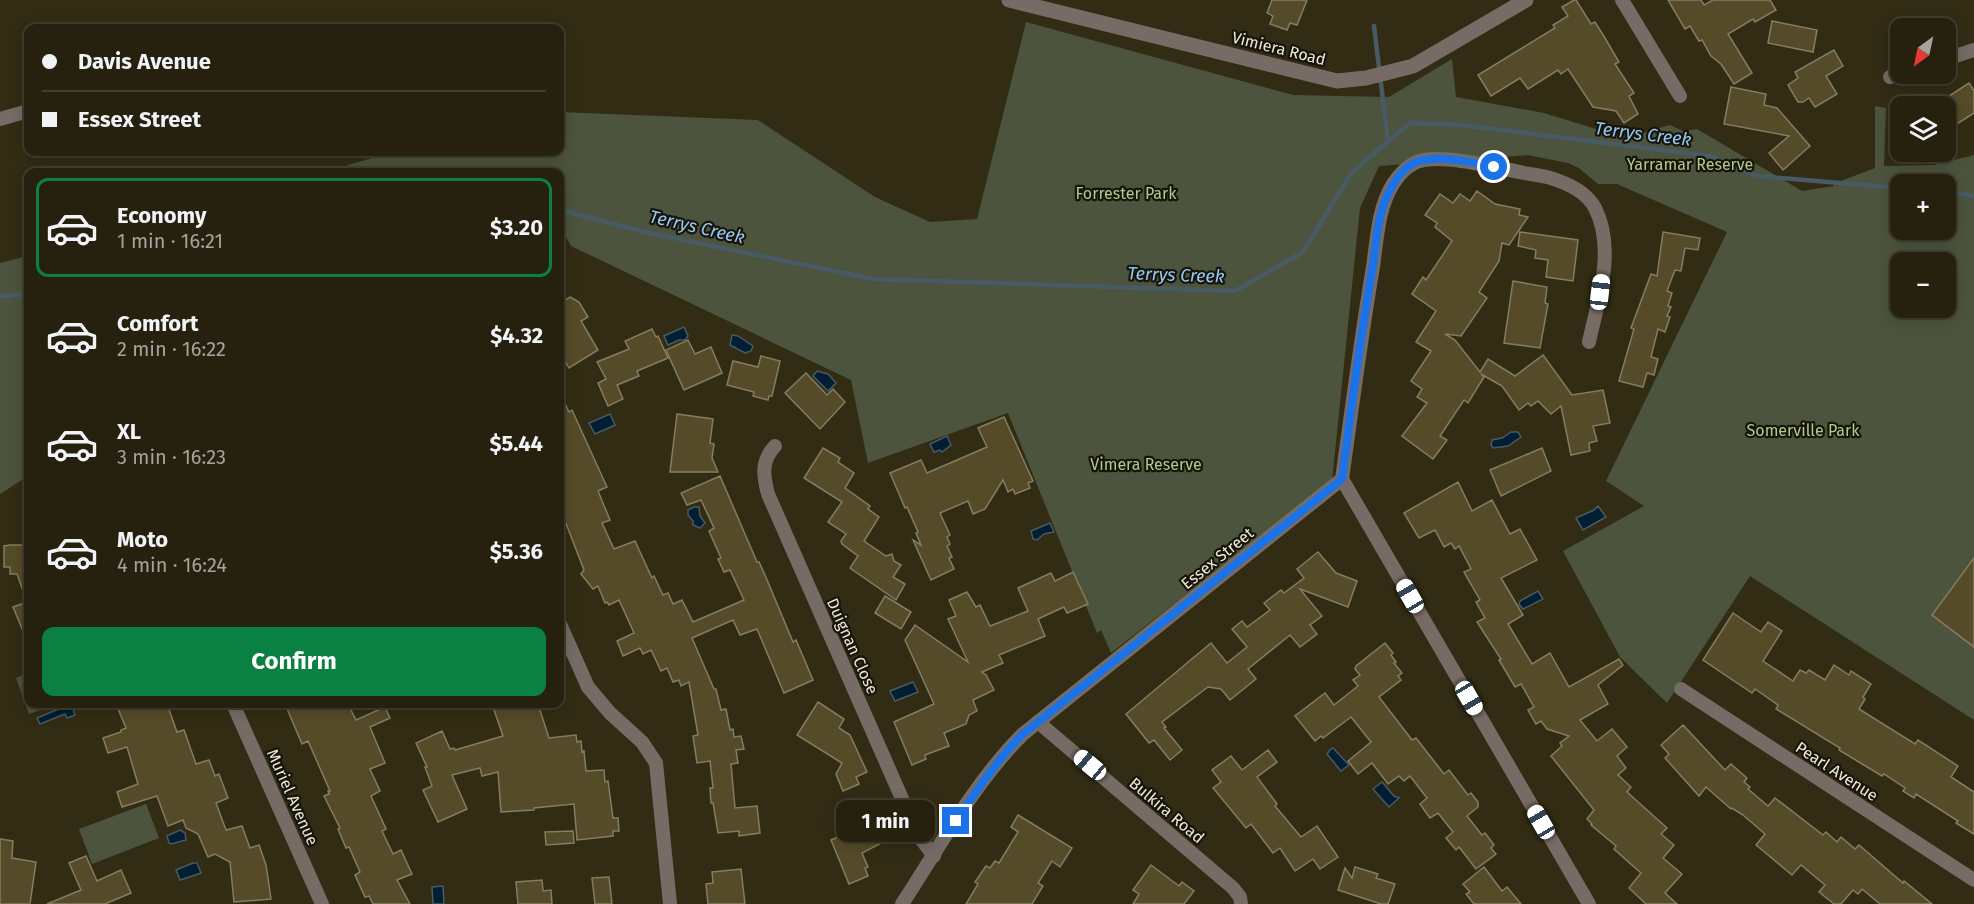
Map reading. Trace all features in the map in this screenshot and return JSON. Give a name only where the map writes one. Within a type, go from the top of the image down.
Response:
[{"type":"street","name":"Vimiera Road","points":[[1010,0],[1064,7],[1337,81],[1366,78],[1413,66],[1526,0]]},
{"type":"street","points":[[1622,0],[1680,96]]},
{"type":"street","points":[[1956,56],[1974,50]]},
{"type":"street","points":[[0,103],[3,118],[24,112]]},
{"type":"street","points":[[1589,342],[1600,292],[1606,248],[1594,206],[1580,191],[1558,180],[1472,162],[1436,159],[1421,160],[1408,166],[1394,183],[1383,204],[1368,291],[1342,479],[1589,904]]},
{"type":"street","name":"Duignan Close","points":[[776,446],[768,453],[764,462],[763,477],[768,494],[918,835],[934,856]]},
{"type":"street","name":"Essex Street","points":[[902,904],[1009,748],[1038,722],[1342,479]]},
{"type":"street","points":[[564,633],[588,687],[610,713],[642,742],[656,763],[670,904]]},
{"type":"street","name":"Pearl Avenue","points":[[1681,689],[1974,880]]},
{"type":"street","name":"Muriel Avenue","points":[[235,708],[322,904]]},
{"type":"street","name":"Bulkira Road","points":[[1038,722],[1233,888],[1240,897],[1241,904]]},
{"type":"green space","points":[[1026,22],[1293,95],[1389,97],[1452,59],[1456,97],[1544,113],[1625,138],[1670,125],[1683,131],[1697,129],[1802,191],[1834,186],[1833,184],[1875,168],[1875,106],[1886,108],[1884,166],[1934,165],[1956,162],[1956,160],[1974,155],[1974,720],[1750,576],[1667,703],[1620,657],[1563,551],[1644,506],[1606,481],[1727,232],[1617,184],[1598,184],[1579,168],[1568,163],[1528,155],[1379,166],[1360,208],[1332,481],[1111,653],[1101,630],[1097,633],[1008,413],[868,463],[851,380],[571,246],[564,235],[564,168],[338,168],[379,156],[564,156],[564,112],[758,120],[875,197],[930,222],[977,219]]},
{"type":"green space","points":[[24,257],[24,479],[0,494],[0,263]]},
{"type":"green space","points":[[24,675],[24,700],[16,678]]},
{"type":"green space","points":[[27,708],[46,708],[29,714]]},
{"type":"green space","points":[[146,804],[159,838],[92,864],[79,829]]},
{"type":"water","points":[[684,327],[688,336],[685,340],[668,345],[664,336]]},
{"type":"water","points":[[732,335],[738,336],[753,346],[751,351],[745,353],[730,345]]},
{"type":"water","points":[[817,371],[828,374],[836,383],[828,391],[813,376]]},
{"type":"water","points":[[610,414],[615,425],[595,434],[589,423]]},
{"type":"water","points":[[1511,432],[1518,432],[1521,437],[1508,446],[1493,448],[1492,440],[1502,438]]},
{"type":"water","points":[[947,436],[951,445],[942,452],[940,450],[934,452],[930,444]]},
{"type":"water","points":[[1598,506],[1606,517],[1583,530],[1576,518]]},
{"type":"water","points":[[699,507],[700,516],[705,523],[700,528],[693,525],[688,515],[688,510]]},
{"type":"water","points":[[1050,523],[1054,532],[1044,534],[1037,540],[1033,539],[1031,531]]},
{"type":"water","points":[[1538,591],[1543,599],[1523,609],[1519,604],[1520,601]]},
{"type":"water","points":[[913,682],[918,692],[895,701],[890,691]]},
{"type":"water","points":[[61,708],[72,708],[75,715],[67,718],[65,714],[40,724],[37,718]]},
{"type":"water","points":[[1333,748],[1349,765],[1341,771],[1327,754]]},
{"type":"water","points":[[1382,782],[1394,796],[1399,798],[1389,807],[1373,789]]},
{"type":"water","points":[[180,830],[185,833],[186,840],[169,843],[167,836]]},
{"type":"water","points":[[197,863],[201,873],[180,880],[176,870]]},
{"type":"water","points":[[443,886],[444,904],[433,904],[432,887]]},
{"type":"building","points":[[1272,0],[1307,0],[1297,25],[1290,23],[1287,30],[1270,24],[1273,16],[1267,13]]},
{"type":"building","points":[[1574,0],[1591,24],[1595,22],[1619,62],[1615,64],[1634,93],[1629,96],[1638,114],[1624,123],[1616,111],[1593,107],[1568,69],[1561,74],[1558,70],[1528,89],[1520,78],[1491,96],[1478,75],[1555,28],[1553,25],[1568,16],[1562,7]]},
{"type":"building","points":[[1668,0],[1701,0],[1704,5],[1713,0],[1770,0],[1776,10],[1755,22],[1753,19],[1728,34],[1752,73],[1734,84],[1721,64],[1711,56],[1702,40],[1699,41],[1690,26],[1685,29]]},
{"type":"building","points":[[1772,21],[1817,30],[1813,52],[1768,43]]},
{"type":"building","points":[[1834,50],[1843,66],[1826,76],[1837,94],[1815,107],[1809,98],[1798,102],[1788,85],[1798,78],[1795,72]]},
{"type":"building","points":[[1969,83],[1974,91],[1974,113],[1956,125],[1956,96],[1949,96]]},
{"type":"building","points":[[1731,87],[1766,94],[1764,105],[1777,108],[1810,146],[1783,170],[1769,153],[1789,136],[1724,124]]},
{"type":"building","points":[[1477,191],[1495,204],[1520,209],[1519,215],[1528,217],[1509,245],[1502,243],[1499,261],[1479,292],[1487,298],[1461,336],[1445,334],[1455,340],[1480,372],[1488,359],[1515,376],[1543,355],[1572,395],[1603,390],[1610,423],[1593,426],[1597,441],[1589,443],[1590,451],[1571,455],[1561,406],[1551,414],[1538,401],[1531,406],[1528,403],[1519,410],[1502,386],[1481,374],[1484,377],[1468,403],[1464,400],[1440,436],[1447,440],[1433,459],[1402,436],[1427,403],[1417,397],[1422,389],[1411,381],[1431,351],[1416,342],[1436,311],[1412,294],[1423,277],[1426,280],[1452,241],[1435,227],[1437,223],[1425,215],[1440,194],[1453,203],[1460,194],[1470,201]]},
{"type":"building","points":[[1520,232],[1578,240],[1573,281],[1546,277],[1548,260],[1535,258],[1536,250],[1518,246]]},
{"type":"building","points":[[1663,232],[1700,238],[1698,250],[1685,248],[1681,271],[1675,270],[1667,291],[1672,293],[1668,306],[1671,307],[1667,316],[1670,317],[1665,332],[1658,329],[1651,357],[1658,359],[1654,375],[1647,373],[1643,387],[1619,381],[1634,329],[1631,328],[1651,274],[1657,276]]},
{"type":"building","points":[[1513,281],[1547,287],[1545,303],[1548,304],[1540,348],[1504,343]]},
{"type":"building","points":[[570,297],[579,302],[588,317],[581,321],[598,350],[569,368],[564,362],[564,301]]},
{"type":"building","points":[[652,329],[656,337],[658,336],[668,358],[637,371],[639,376],[617,385],[623,399],[608,406],[598,383],[606,379],[597,362],[629,349],[625,341]]},
{"type":"building","points":[[688,340],[695,354],[711,347],[722,373],[684,390],[666,350]]},
{"type":"building","points":[[761,356],[780,361],[772,396],[769,396],[768,400],[753,396],[754,392],[727,385],[733,361],[758,367]]},
{"type":"building","points":[[806,373],[827,395],[833,389],[845,402],[820,429],[785,393]]},
{"type":"building","points":[[564,401],[569,412],[572,410],[607,487],[598,491],[610,520],[602,523],[614,549],[635,541],[652,578],[654,576],[663,595],[668,593],[673,604],[682,600],[693,622],[744,600],[730,570],[724,572],[718,559],[721,558],[709,531],[714,528],[701,500],[687,505],[681,493],[720,476],[793,642],[796,640],[813,680],[784,693],[757,629],[740,635],[733,620],[692,638],[714,689],[716,689],[721,710],[726,709],[730,730],[733,729],[734,737],[741,736],[744,749],[736,750],[738,763],[731,764],[735,808],[757,806],[760,833],[739,836],[739,831],[718,833],[713,803],[711,803],[710,788],[713,788],[710,761],[697,763],[693,736],[698,735],[689,682],[681,686],[679,680],[673,682],[667,668],[661,671],[651,650],[643,654],[640,648],[623,656],[617,641],[634,633],[619,600],[609,605],[605,603],[598,586],[593,589],[581,574],[584,570],[564,518]]},
{"type":"building","points":[[677,414],[713,419],[710,443],[714,444],[712,458],[718,472],[670,472]]},
{"type":"building","points":[[1004,417],[1033,481],[1028,483],[1030,488],[1015,494],[1013,489],[1008,492],[1003,480],[985,509],[973,514],[968,501],[940,513],[950,535],[947,537],[950,544],[947,546],[954,569],[931,580],[913,540],[921,545],[916,533],[918,532],[890,473],[921,460],[927,473],[987,447],[978,428]]},
{"type":"building","points":[[823,448],[840,458],[838,462],[854,473],[845,488],[870,506],[868,509],[879,517],[864,541],[886,556],[892,554],[894,561],[901,565],[893,577],[905,584],[896,600],[850,568],[858,556],[842,544],[841,541],[846,534],[828,522],[842,502],[804,478]]},
{"type":"building","points":[[1542,448],[1551,471],[1501,496],[1490,470]]},
{"type":"building","points":[[1458,482],[1472,511],[1492,500],[1510,534],[1520,529],[1537,560],[1501,578],[1523,615],[1508,624],[1532,664],[1550,653],[1569,687],[1619,659],[1623,665],[1598,685],[1608,704],[1580,720],[1597,741],[1612,729],[1627,747],[1617,756],[1626,768],[1618,775],[1631,787],[1627,792],[1667,828],[1661,834],[1674,845],[1663,858],[1682,874],[1665,893],[1677,904],[1646,904],[1629,888],[1641,873],[1614,849],[1616,846],[1591,825],[1587,819],[1594,810],[1551,756],[1562,746],[1560,743],[1569,736],[1547,729],[1541,721],[1536,724],[1528,710],[1534,707],[1521,684],[1515,687],[1499,660],[1501,659],[1477,622],[1485,618],[1476,602],[1480,600],[1464,572],[1471,569],[1459,546],[1455,549],[1451,543],[1444,547],[1435,530],[1419,538],[1404,513]]},
{"type":"building","points":[[24,545],[24,594],[17,574],[10,574],[10,567],[4,567],[4,546]]},
{"type":"building","points":[[1318,552],[1336,573],[1357,581],[1348,607],[1300,589],[1322,616],[1310,625],[1317,634],[1300,647],[1290,635],[1248,669],[1256,679],[1230,700],[1221,689],[1208,687],[1162,722],[1166,727],[1164,728],[1182,750],[1170,760],[1154,740],[1149,743],[1126,714],[1211,643],[1227,663],[1247,647],[1232,629],[1242,621],[1247,627],[1270,610],[1264,603],[1281,590],[1284,593],[1304,578],[1297,569]]},
{"type":"building","points":[[1974,558],[1974,647],[1932,615]]},
{"type":"building","points":[[1073,572],[1088,604],[1067,613],[1064,607],[1038,619],[1045,636],[999,655],[1003,663],[982,672],[994,690],[973,700],[977,711],[969,715],[966,724],[944,733],[949,746],[925,755],[926,759],[912,765],[894,722],[934,704],[905,640],[915,625],[968,662],[948,619],[956,616],[949,600],[967,592],[976,607],[980,605],[990,626],[1028,611],[1018,588],[1051,573],[1055,581]]},
{"type":"building","points":[[885,596],[911,612],[901,629],[875,613]]},
{"type":"building","points":[[24,603],[24,633],[13,607]]},
{"type":"building","points":[[1733,613],[1761,632],[1768,622],[1782,631],[1763,661],[1793,681],[1800,670],[1806,673],[1809,670],[1825,680],[1834,665],[1849,675],[1851,671],[1871,684],[1859,709],[1915,744],[1918,740],[1958,766],[1951,777],[1974,792],[1974,834],[1916,794],[1914,798],[1903,791],[1905,788],[1884,774],[1882,776],[1776,709],[1778,705],[1755,689],[1752,693],[1703,660]]},
{"type":"building","points":[[1385,643],[1393,653],[1391,655],[1396,662],[1394,663],[1402,673],[1398,676],[1401,680],[1379,697],[1412,740],[1416,738],[1444,774],[1449,770],[1468,795],[1471,793],[1478,802],[1478,807],[1467,816],[1482,835],[1485,833],[1494,845],[1491,848],[1496,854],[1476,869],[1459,847],[1456,850],[1446,838],[1453,832],[1438,813],[1430,818],[1420,804],[1427,798],[1410,776],[1404,781],[1399,776],[1388,784],[1372,763],[1358,774],[1348,761],[1371,742],[1351,717],[1323,738],[1321,736],[1315,741],[1295,716],[1325,693],[1334,705],[1358,686],[1353,680],[1360,675],[1355,669],[1356,666]]},
{"type":"building","points":[[818,702],[844,719],[839,728],[850,735],[867,772],[856,777],[859,784],[843,791],[836,774],[842,763],[797,735]]},
{"type":"building","points":[[118,708],[168,708],[177,732],[184,730],[196,764],[209,760],[215,776],[219,774],[228,798],[216,803],[226,830],[242,826],[250,848],[259,845],[266,865],[271,899],[234,902],[230,862],[215,854],[208,857],[198,834],[186,828],[183,820],[168,826],[157,796],[122,807],[117,792],[138,784],[127,747],[108,753],[103,738],[126,728]]},
{"type":"building","points":[[287,708],[350,708],[356,720],[385,708],[390,718],[370,727],[385,763],[370,769],[380,791],[371,796],[386,829],[382,831],[393,854],[401,850],[412,874],[397,880],[410,904],[373,904],[369,896],[365,897],[355,875],[360,872],[349,847],[346,848],[338,829],[340,828],[324,796],[330,791],[308,741],[302,744]]},
{"type":"building","points":[[493,708],[539,708],[549,738],[576,735],[577,742],[581,741],[582,752],[584,751],[586,771],[604,770],[605,782],[608,781],[613,818],[618,818],[619,831],[613,831],[613,836],[577,840],[574,804],[501,812],[498,772],[482,776],[480,768],[452,775],[467,809],[438,822],[423,790],[432,786],[425,767],[427,767],[416,743],[442,731],[450,749],[455,750],[503,736]]},
{"type":"building","points":[[1683,725],[1725,770],[1731,764],[1747,778],[1744,782],[1750,787],[1748,789],[1768,806],[1775,798],[1823,835],[1826,832],[1837,842],[1841,837],[1855,849],[1859,845],[1903,883],[1904,881],[1932,904],[1880,904],[1862,889],[1858,894],[1853,890],[1841,904],[1834,904],[1819,892],[1825,885],[1801,865],[1792,875],[1756,845],[1765,834],[1706,787],[1699,796],[1665,758],[1669,754],[1661,745]]},
{"type":"building","points":[[1268,750],[1277,762],[1257,777],[1277,804],[1275,806],[1301,837],[1317,826],[1338,857],[1320,869],[1313,859],[1295,871],[1280,848],[1273,853],[1251,824],[1246,828],[1213,788],[1221,782],[1212,770],[1231,756],[1242,770]]},
{"type":"building","points":[[876,807],[893,837],[862,853],[868,867],[865,868],[868,876],[849,884],[831,840],[864,826],[862,822],[865,820],[862,814]]},
{"type":"building","points":[[1018,815],[1072,848],[1060,867],[1052,861],[1038,883],[1043,886],[1032,904],[966,904],[978,884],[975,882],[986,866],[990,868],[995,861],[999,863],[1018,832],[1011,827]]},
{"type":"building","points":[[573,831],[574,843],[546,845],[545,832]]},
{"type":"building","points":[[0,839],[13,841],[12,858],[36,862],[30,904],[0,904]]},
{"type":"building","points":[[86,856],[97,881],[121,870],[131,893],[105,904],[47,904],[81,890],[69,863]]},
{"type":"building","points":[[1151,865],[1179,886],[1182,882],[1194,891],[1184,904],[1133,904],[1139,894],[1133,890]]},
{"type":"building","points":[[1355,867],[1378,874],[1376,878],[1395,884],[1388,904],[1381,904],[1338,890],[1345,868],[1352,878]]},
{"type":"building","points":[[1484,867],[1502,891],[1507,887],[1521,904],[1474,904],[1466,894],[1470,892],[1463,884]]},
{"type":"building","points":[[741,869],[745,904],[708,904],[706,884],[713,883],[712,872]]},
{"type":"building","points":[[609,877],[612,904],[595,904],[592,878]]},
{"type":"building","points":[[542,880],[543,891],[551,890],[552,904],[518,904],[516,882]]},
{"type":"waterway","points":[[1374,26],[1388,142]]},
{"type":"waterway","name":"Terrys Creek","points":[[564,211],[645,232],[873,279],[1235,291],[1303,252],[1352,172],[1410,123],[1461,125],[1710,156],[1757,176],[1890,187]]},
{"type":"waterway","name":"Terrys Creek","points":[[1956,193],[1974,196]]},
{"type":"waterway","name":"Terrys Creek","points":[[0,296],[24,294]]},
{"type":"route","points":[[956,821],[978,787],[1023,734],[1342,479],[1368,291],[1383,204],[1394,183],[1408,166],[1421,160],[1472,162],[1494,167]]},
{"type":"park label","name":"Yarramar Reserve","points":[[1690,164]]},
{"type":"park label","name":"Forrester Park","points":[[1126,193]]},
{"type":"park label","name":"Somerville Park","points":[[1803,430]]},
{"type":"park label","name":"Vimera Reserve","points":[[1146,464]]}]
